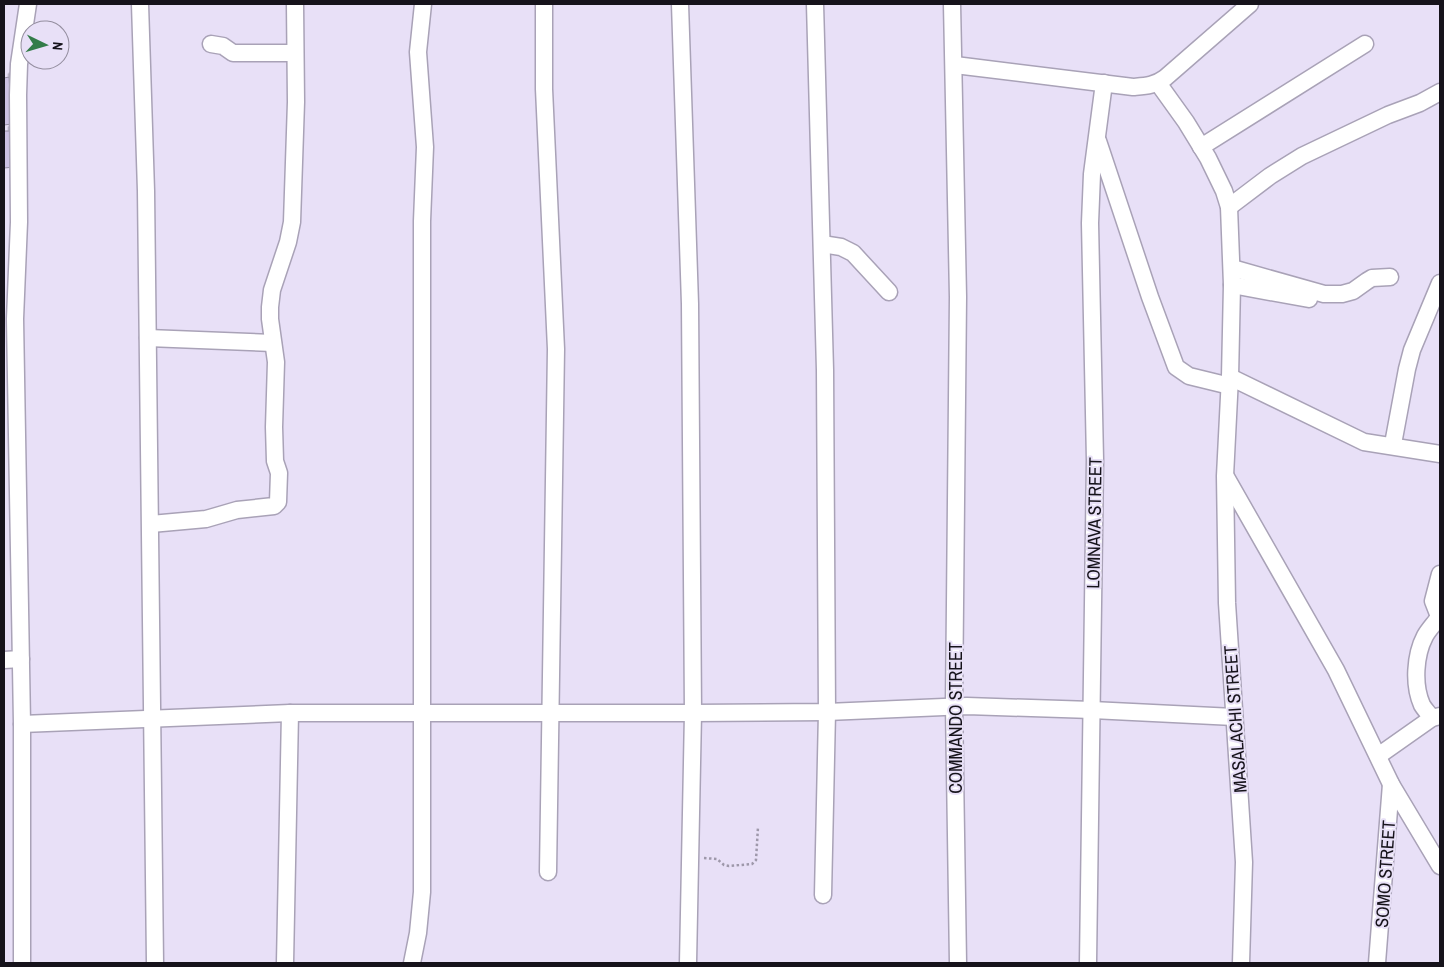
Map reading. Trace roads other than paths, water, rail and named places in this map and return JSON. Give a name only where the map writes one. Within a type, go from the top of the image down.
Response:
[{"type":"street","points":[[22,963],[22,724],[15,320],[19,222],[11,188],[18,95],[12,65],[28,4]]},
{"type":"street","points":[[140,4],[145,153],[151,524],[155,963]]},
{"type":"street","points":[[151,524],[206,519],[238,510],[276,505],[279,490],[279,473],[275,461],[274,427],[276,369],[270,319],[272,290],[288,242],[292,222],[296,102],[295,4]]},
{"type":"street","points":[[412,963],[418,933],[422,892],[422,221],[425,147],[418,52],[423,4]]},
{"type":"street","points":[[544,4],[544,90],[556,348],[548,872]]},
{"type":"street","points":[[680,4],[690,304],[693,713],[688,963]]},
{"type":"street","points":[[815,4],[825,380],[827,712],[822,895]]},
{"type":"street","name":"COMMANDO STREET","points":[[952,4],[955,66],[958,297],[954,706],[958,963]]},
{"type":"street","points":[[955,66],[1133,87],[1150,86],[1158,83],[1250,4]]},
{"type":"street","points":[[211,44],[223,46],[233,53],[295,53]]},
{"type":"street","points":[[1201,147],[1366,44]]},
{"type":"street","name":"LOMNAVA STREET","points":[[1088,963],[1095,460],[1090,223],[1092,174],[1104,83]]},
{"type":"street","name":"MASALACHI STREET","points":[[1158,83],[1201,147],[1224,190],[1230,208],[1232,285],[1230,382],[1225,476],[1227,602],[1244,862],[1241,963]]},
{"type":"street","points":[[1230,208],[1270,176],[1302,156],[1440,92]]},
{"type":"street","points":[[1097,137],[1150,297],[1176,367],[1189,376],[1230,382],[1356,439],[1374,445],[1392,445],[1440,454]]},
{"type":"street","points":[[822,244],[841,247],[853,253],[889,292]]},
{"type":"street","points":[[1232,268],[1324,294],[1342,294],[1353,291],[1367,281],[1378,277],[1390,277]]},
{"type":"street","points":[[1392,445],[1394,444],[1406,368],[1440,283]]},
{"type":"street","points":[[1232,285],[1319,301]]},
{"type":"street","points":[[148,338],[273,343]]},
{"type":"street","points":[[1225,476],[1336,670],[1391,784],[1440,866]]},
{"type":"street","points":[[1378,756],[1436,717],[1423,706],[1418,691],[1416,675],[1420,646],[1426,634],[1440,618],[1433,601],[1440,574]]},
{"type":"street","points":[[4,660],[21,659]]},
{"type":"street","points":[[22,724],[290,714],[422,712],[551,714],[827,712],[954,706],[1234,717]]},
{"type":"street","points":[[285,963],[290,714]]},
{"type":"street","name":"SOMO STREET","points":[[1377,963],[1391,784]]}]
